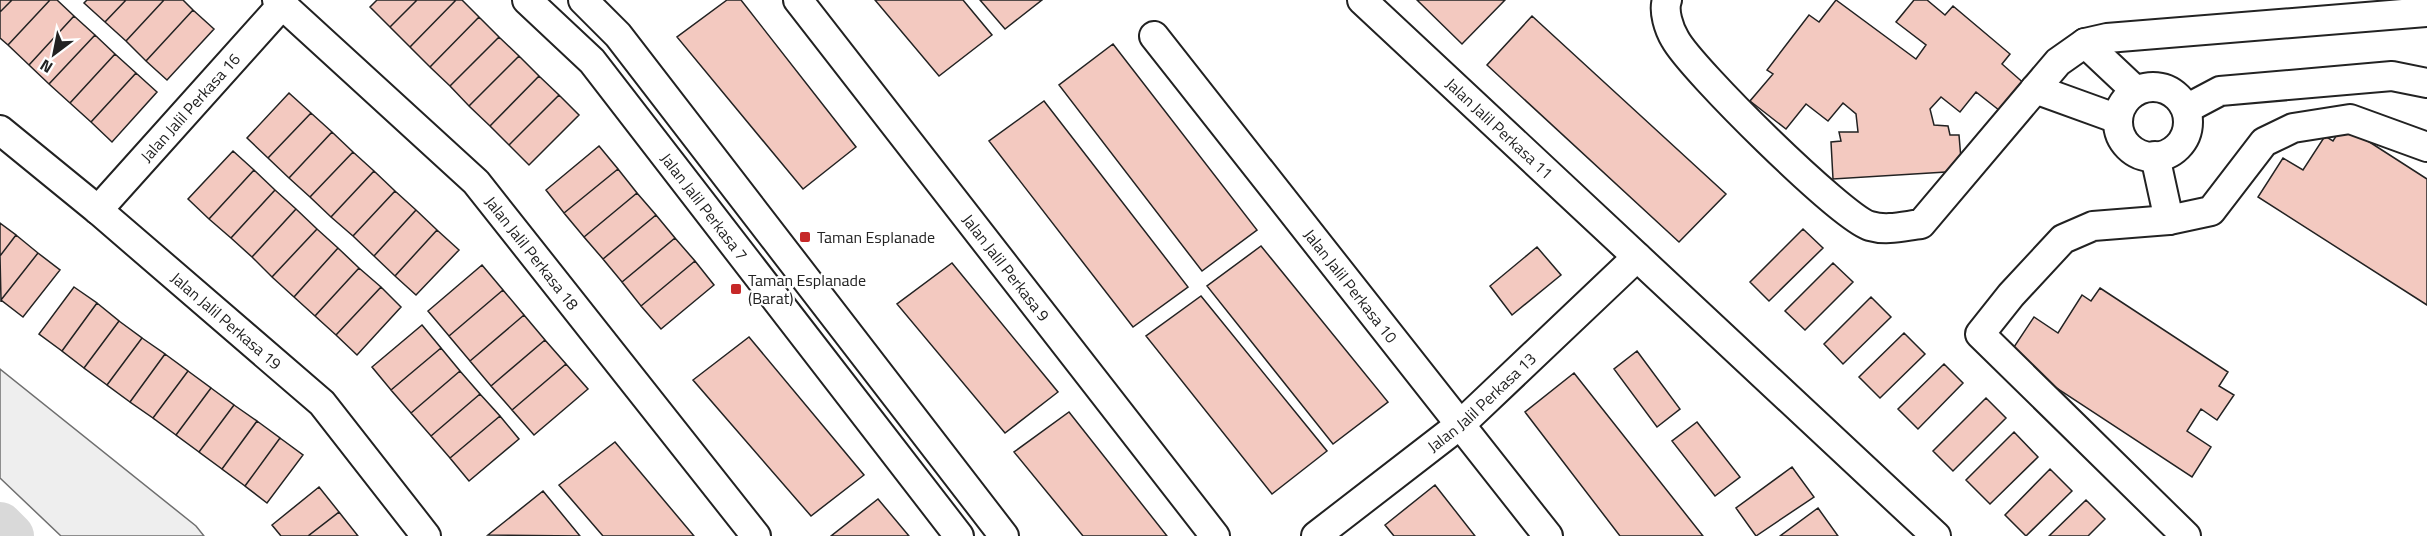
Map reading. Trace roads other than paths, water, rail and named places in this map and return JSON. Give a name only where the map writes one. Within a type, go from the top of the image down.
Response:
[{"type":"street","name":"Jalan Jalil Perkasa 7","points":[[527,0],[592,62],[959,536]]},
{"type":"street","points":[[583,0],[618,35],[1004,536]]},
{"type":"street","name":"Jalan Jalil Perkasa 9","points":[[798,0],[1215,536]]},
{"type":"street","name":"Jalan Jalil Perkasa 11","points":[[1362,0],[1936,536]]},
{"type":"street","points":[[1667,0],[1664,7],[1675,39],[1707,82],[1821,189],[1869,226],[1892,228],[1921,224],[2058,62],[2085,44],[2107,38],[2427,12]]},
{"type":"street","name":"Jalan Jalil Perkasa 16","points":[[98,210],[292,5]]},
{"type":"street","name":"Jalan Jalil Perkasa 18","points":[[292,5],[476,182],[756,536]]},
{"type":"street","name":"Jalan Jalil Perkasa 10","points":[[1154,36],[1548,536]]},
{"type":"street","points":[[2085,44],[2136,91]]},
{"type":"street","points":[[2186,109],[2220,91],[2392,76],[2427,83]]},
{"type":"street","points":[[2159,87],[2179,98],[2186,109],[2188,119],[2182,140],[2166,154],[2155,156],[2132,150],[2119,131],[2118,119],[2126,98],[2136,91],[2159,87]]},
{"type":"street","points":[[2035,89],[2118,119]]},
{"type":"street","points":[[2186,536],[1980,334],[2011,295],[2063,239],[2093,226],[2169,220],[2211,211],[2264,142],[2293,128],[2350,119],[2427,147]]},
{"type":"street","name":"Jalan Jalil Perkasa 19","points":[[0,130],[98,210],[322,403],[426,536]]},
{"type":"street","points":[[2155,156],[2169,220]]},
{"type":"street","name":"Jalan Jalil Perkasa 13","points":[[1316,536],[1461,424],[1637,257]]},
{"type":"waterway","points":[[0,525],[11,536]]},
{"type":"place","name":"Taman Esplanade","points":[[805,237]]},
{"type":"place","name":"Taman Esplanade (Barat)","points":[[736,289]]}]
